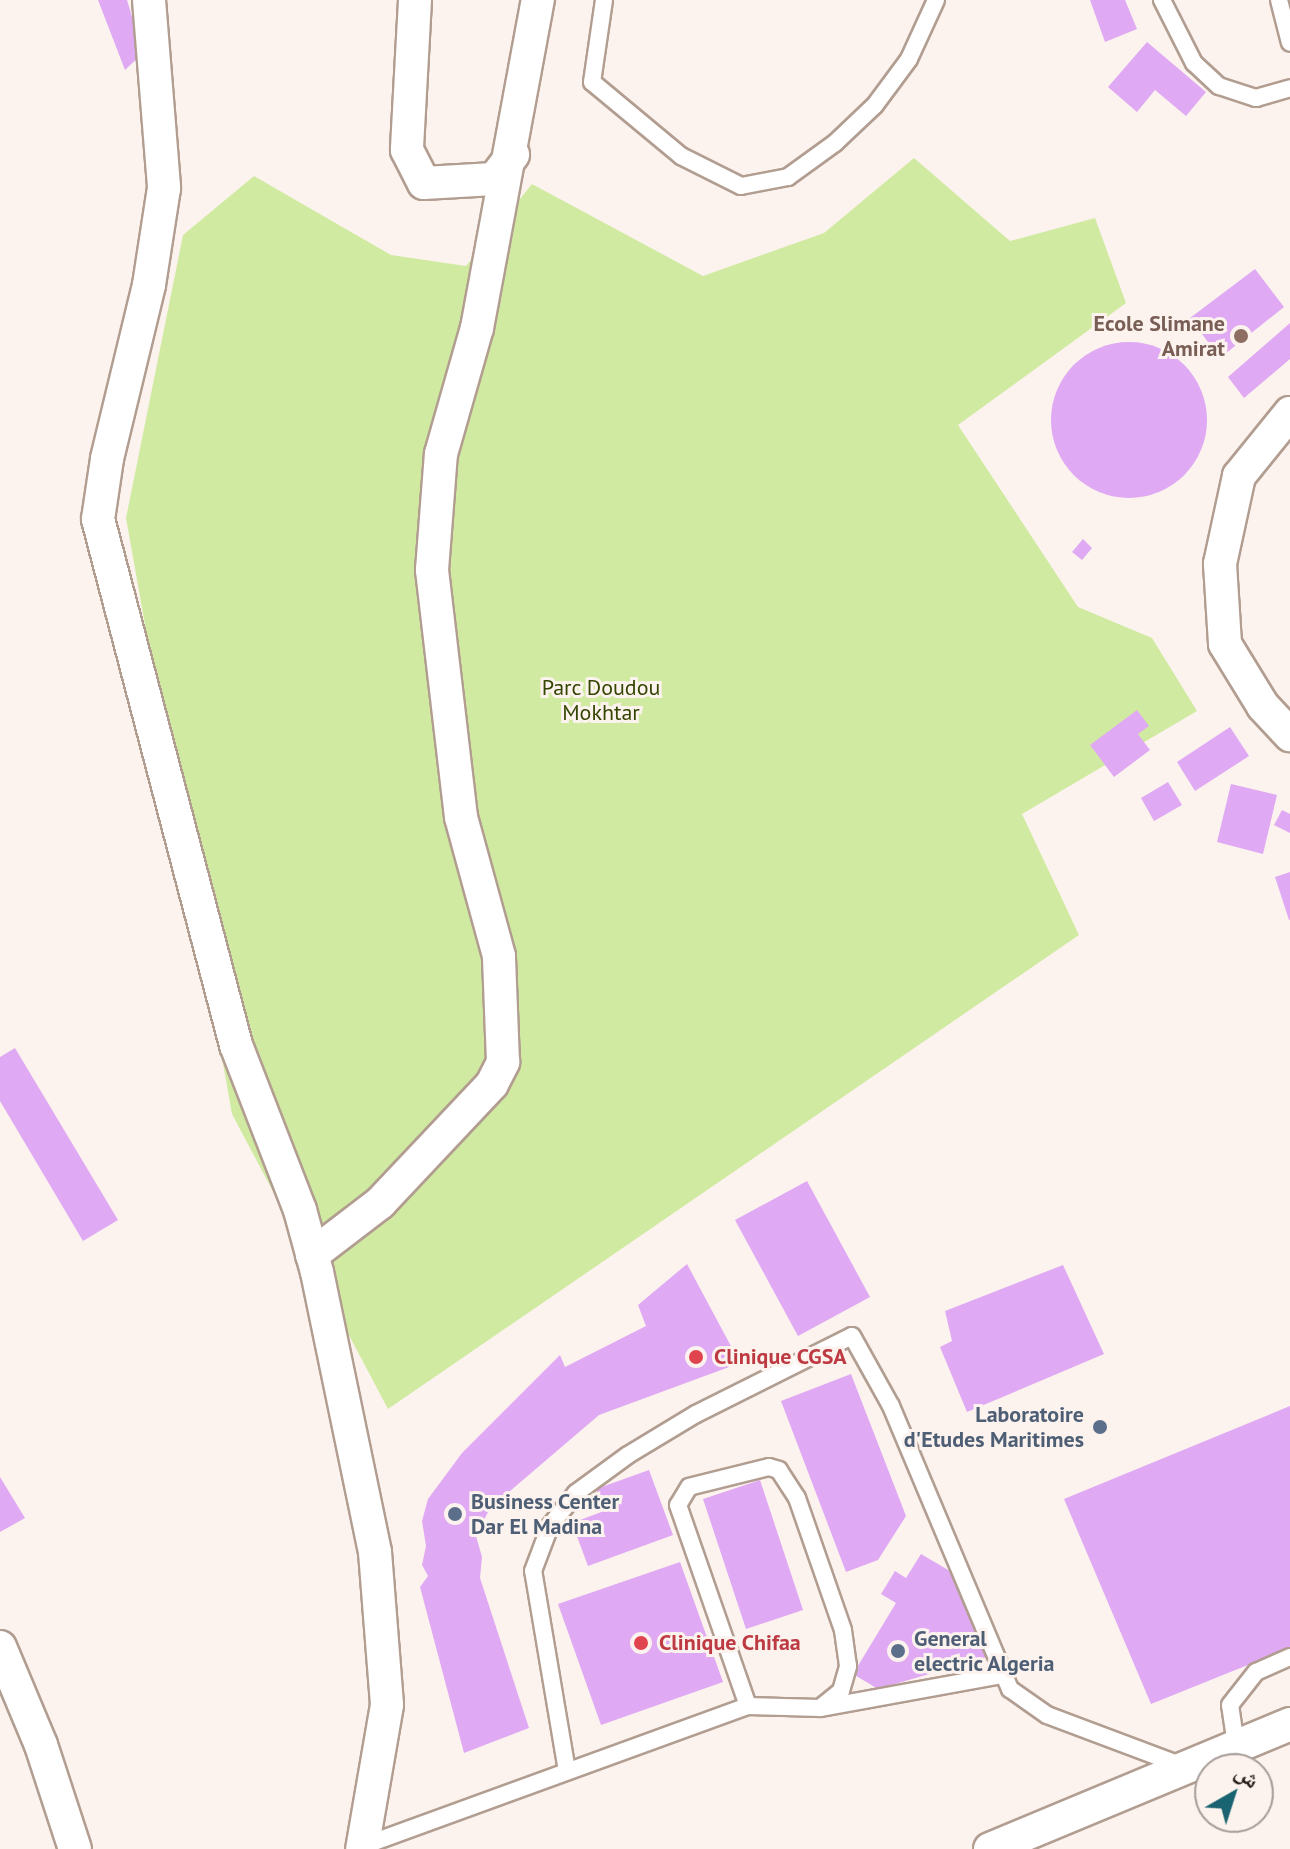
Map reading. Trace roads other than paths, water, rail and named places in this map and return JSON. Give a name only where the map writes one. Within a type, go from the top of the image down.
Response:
[{"type":"street","points":[[149,0],[164,162],[162,211],[140,327],[107,459],[98,519],[236,1045],[312,1255],[375,1552],[384,1632],[387,1705],[363,1848]]},
{"type":"street","points":[[415,0],[407,150],[424,183],[494,179],[513,155]]},
{"type":"street","points":[[312,1255],[380,1203],[492,1084],[503,1062],[499,956],[461,817],[432,570],[441,454],[477,328],[513,155],[538,0]]},
{"type":"street","points":[[1290,413],[1239,476],[1220,564],[1225,644],[1263,706],[1290,735]]},
{"type":"street","points":[[0,1647],[41,1745],[75,1849]]},
{"type":"street","points":[[990,1849],[1290,1724]]},
{"type":"lane","points":[[604,0],[592,82],[681,156],[741,186],[788,177],[835,143],[875,105],[909,59],[936,0]]},
{"type":"lane","points":[[1162,0],[1194,63],[1219,86],[1256,98],[1290,88]]},
{"type":"lane","points":[[1279,0],[1290,43]]},
{"type":"lane","points":[[567,1771],[533,1571],[550,1526],[576,1493],[628,1455],[696,1414],[852,1336],[891,1406],[1003,1675],[1020,1699],[1047,1715],[1183,1766]]},
{"type":"lane","points":[[748,1706],[678,1505],[689,1487],[769,1467],[779,1470],[797,1498],[843,1630],[847,1680],[820,1708]]},
{"type":"lane","points":[[1236,1745],[1230,1705],[1256,1672],[1290,1657]]},
{"type":"lane","points":[[363,1848],[748,1706],[820,1708],[1003,1675]]},
{"type":"place","name":"Ecole Slimane Amirat","points":[[1241,336]]},
{"type":"place","name":"Clinique CGSA","points":[[696,1357]]},
{"type":"place","name":"Laboratoire d'Etudes Maritimes","points":[[1100,1427]]},
{"type":"place","name":"Business Center Dar El Madina","points":[[455,1514]]},
{"type":"place","name":"Clinique Chifaa","points":[[641,1643]]},
{"type":"place","name":"General electric Algeria","points":[[898,1651]]},
{"type":"park label","name":"Parc Doudou Mokhtar","points":[[601,700]]}]
